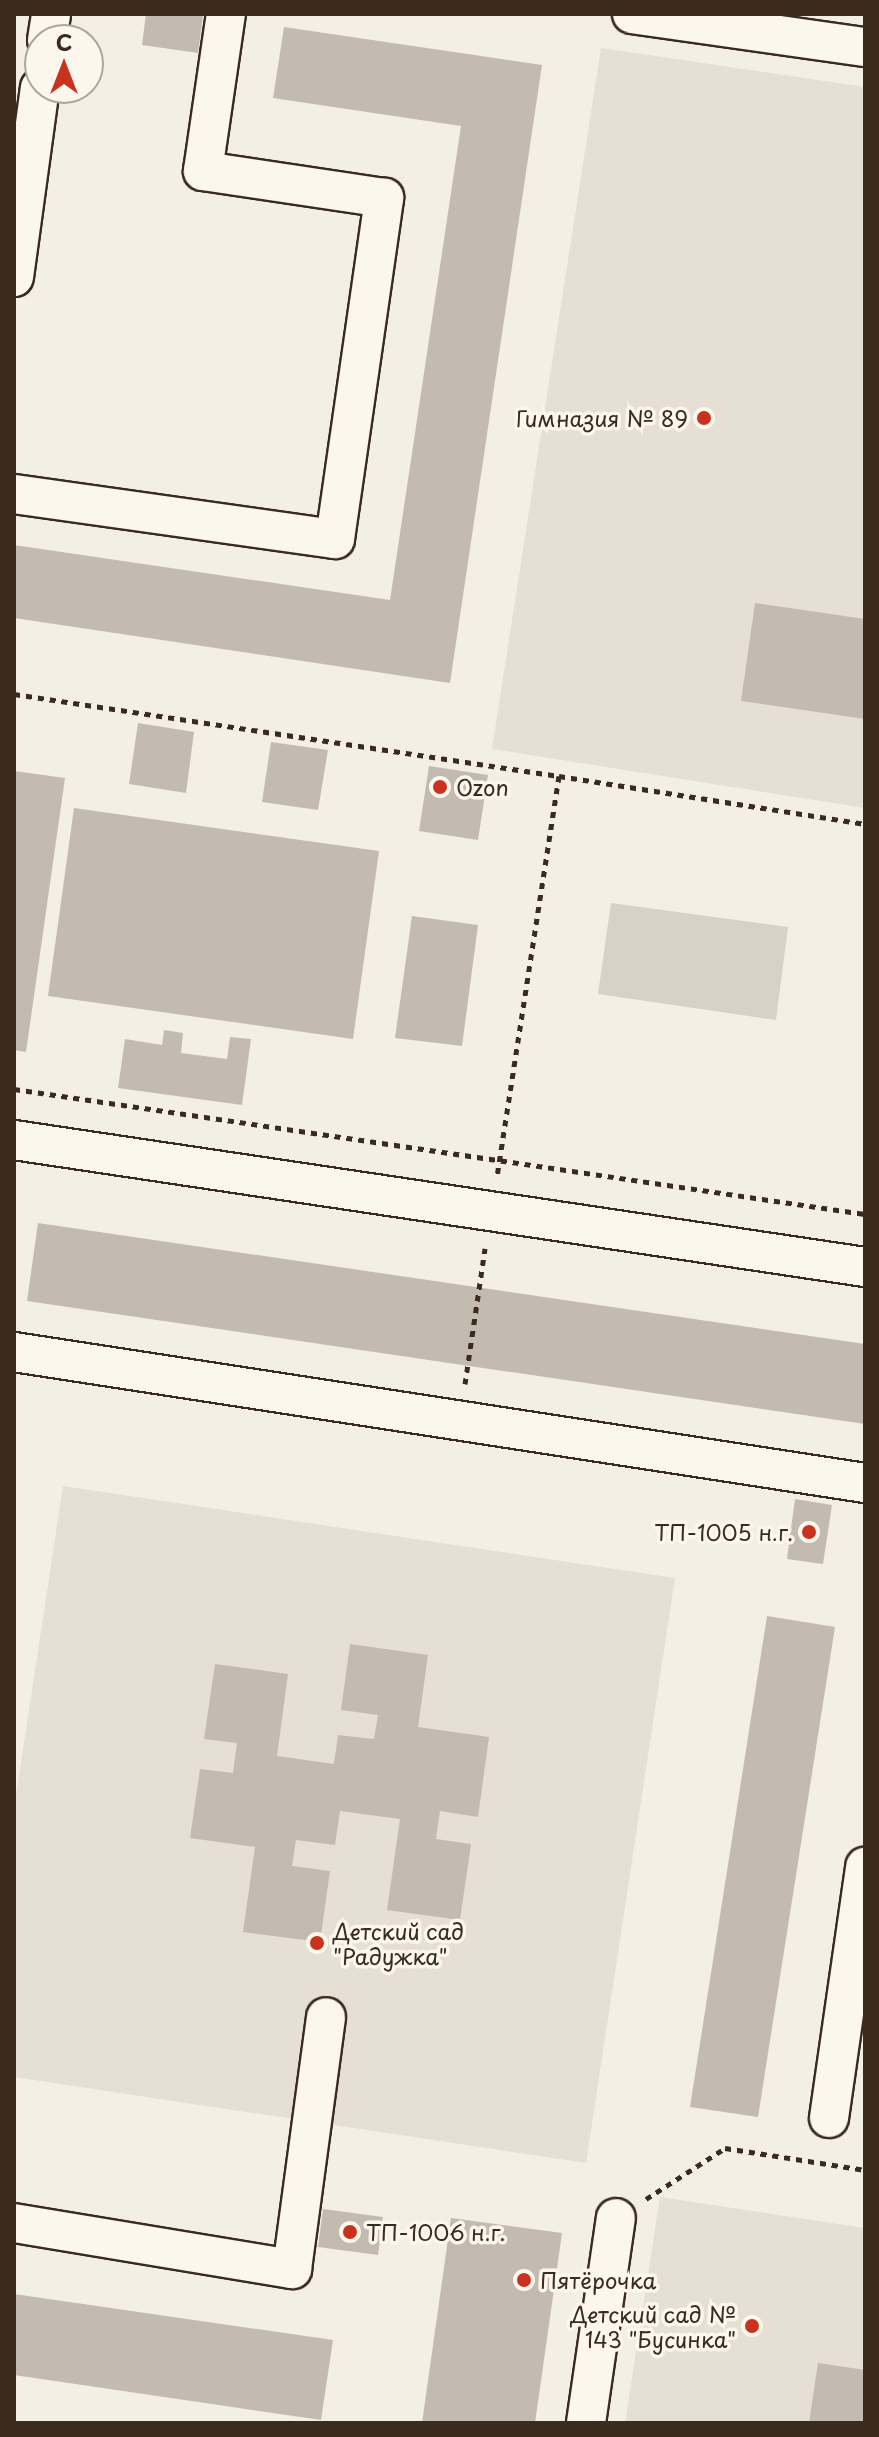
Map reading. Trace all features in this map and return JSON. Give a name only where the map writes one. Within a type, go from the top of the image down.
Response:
[{"type":"lane","points":[[14,494],[335,539],[384,198],[203,171],[226,14]]},
{"type":"lane","points":[[632,14],[865,47]]},
{"type":"lane","points":[[14,277],[38,104]]},
{"type":"lane","points":[[14,1140],[865,1267]]},
{"type":"lane","points":[[14,1352],[865,1483]]},
{"type":"lane","points":[[829,2118],[855,2011],[865,1867]]},
{"type":"lane","points":[[14,2223],[292,2269],[326,2017]]},
{"type":"lane","points":[[586,2423],[616,2218]]},
{"type":"path","points":[[14,694],[865,824]]},
{"type":"path","points":[[496,1177],[559,776]]},
{"type":"path","points":[[14,1089],[865,1214]]},
{"type":"path","points":[[459,1421],[487,1238]]},
{"type":"path","points":[[616,2218],[725,2148],[865,2170]]},
{"type":"shaded area","name":"Гимназия № 89","points":[[601,48],[865,87],[865,808],[492,749]]},
{"type":"shaded area","points":[[611,903],[788,927],[776,1020],[598,994]]},
{"type":"shaded area","name":"Детский сад \"Радужка\"","points":[[63,1486],[675,1578],[586,2163],[14,2077],[14,1809]]},
{"type":"shaded area","name":"Детский сад № 143 \"Бусинка\"","points":[[660,2197],[865,2228],[865,2423],[625,2423]]},
{"type":"building","points":[[146,14],[203,15],[198,53],[142,45]]},
{"type":"building","points":[[284,27],[542,65],[450,683],[14,618],[14,545],[390,600],[461,126],[273,98]]},
{"type":"building","points":[[755,603],[865,619],[865,719],[741,701]]},
{"type":"building","points":[[138,723],[194,732],[186,793],[129,784]]},
{"type":"building","points":[[271,742],[328,750],[318,810],[262,802]]},
{"type":"building","points":[[429,766],[488,775],[478,840],[419,831]]},
{"type":"building","points":[[14,771],[65,778],[26,1052],[14,1050]]},
{"type":"building","points":[[74,808],[379,851],[353,1039],[48,996]]},
{"type":"building","points":[[412,916],[478,925],[462,1046],[395,1038]]},
{"type":"building","points":[[164,1030],[183,1033],[181,1053],[227,1059],[230,1037],[251,1039],[242,1105],[118,1088],[125,1039],[162,1045]]},
{"type":"building","points":[[38,1223],[865,1344],[865,1424],[27,1301]]},
{"type":"building","name":"ТП-1005 н.г.","points":[[795,1499],[832,1505],[823,1564],[787,1559]]},
{"type":"building","points":[[767,1616],[835,1627],[758,2117],[690,2107]]},
{"type":"building","points":[[350,1644],[428,1655],[418,1727],[489,1737],[478,1817],[440,1811],[436,1839],[471,1844],[460,1920],[387,1910],[400,1819],[340,1811],[335,1845],[296,1840],[292,1866],[330,1871],[320,1942],[243,1932],[255,1847],[190,1838],[200,1769],[233,1773],[237,1743],[204,1739],[215,1664],[288,1674],[277,1756],[334,1764],[338,1735],[374,1739],[378,1715],[341,1710]]},
{"type":"building","name":"ТП-1006 н.г.","points":[[323,2209],[383,2217],[378,2255],[318,2247]]},
{"type":"building","points":[[451,2218],[562,2233],[535,2423],[422,2423]]},
{"type":"building","points":[[14,2294],[333,2340],[321,2420],[14,2375]]},
{"type":"building","points":[[818,2363],[865,2370],[865,2423],[809,2423]]},
{"type":"place","name":"Гимназия № 89","points":[[704,418]]},
{"type":"place","name":"Ozon","points":[[440,787]]},
{"type":"place","name":"ТП-1005 н.г.","points":[[809,1532]]},
{"type":"place","name":"Детский сад \"Радужка\"","points":[[317,1943]]},
{"type":"place","name":"ТП-1006 н.г.","points":[[350,2232]]},
{"type":"place","name":"Пятёрочка","points":[[524,2280]]},
{"type":"place","name":"Детский сад № 143 \"Бусинка\"","points":[[752,2326]]}]
